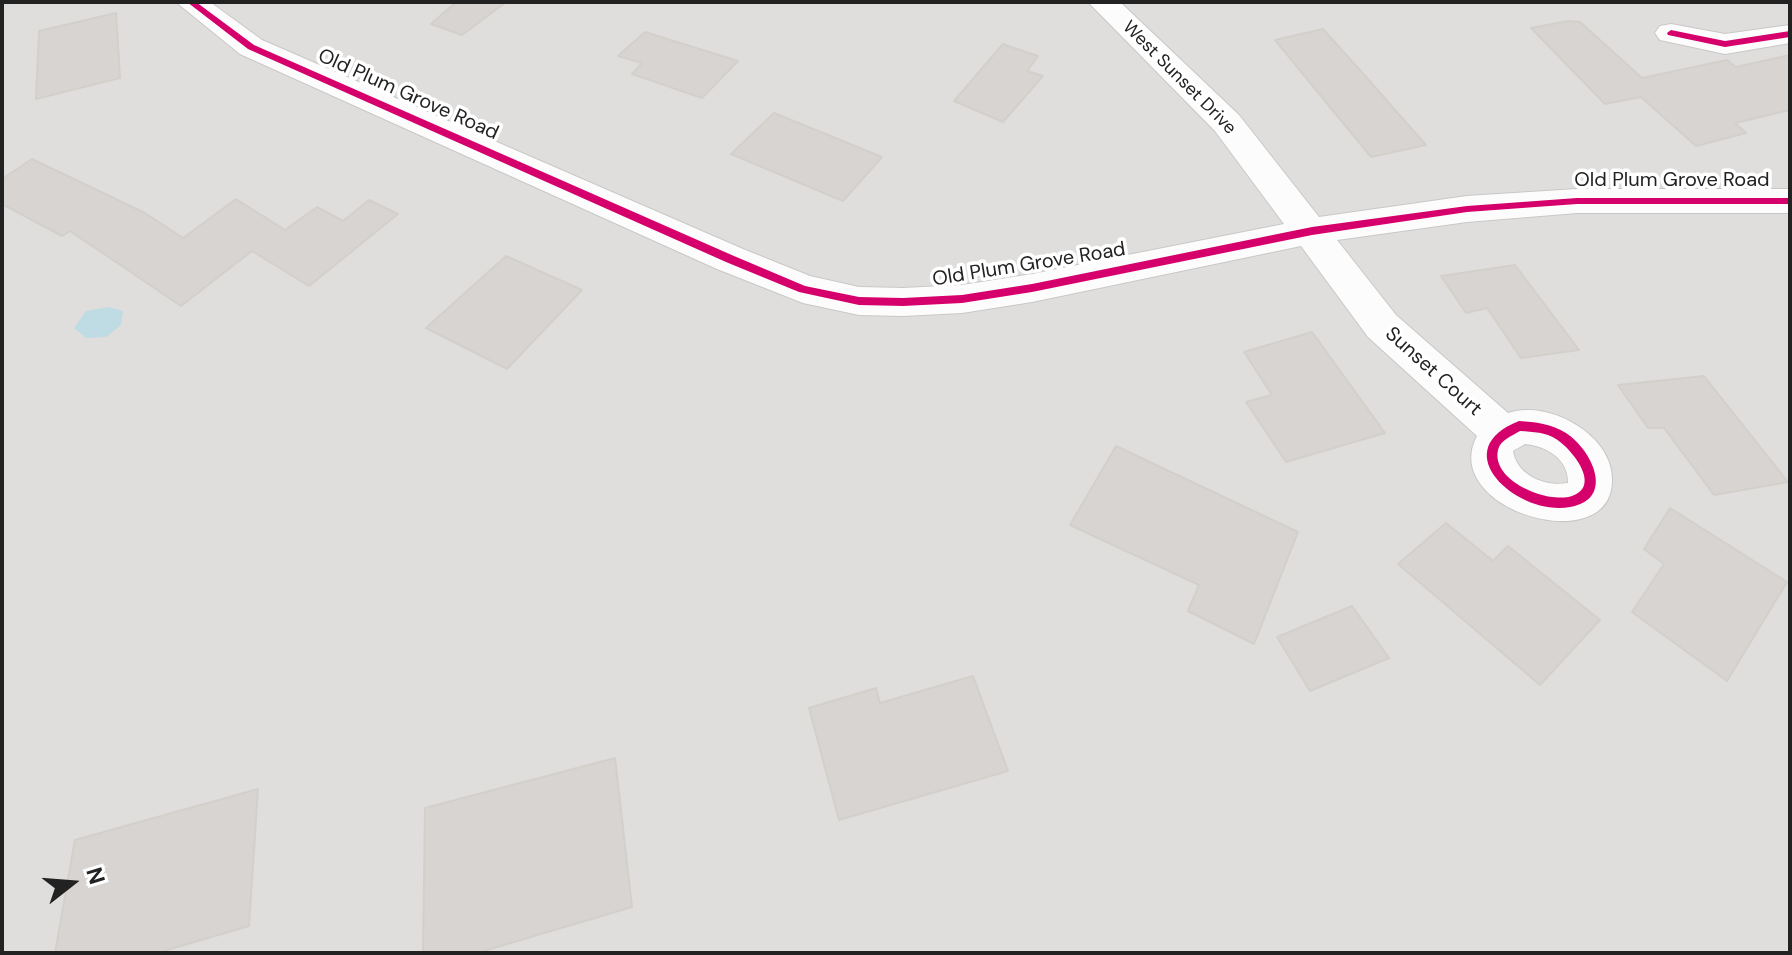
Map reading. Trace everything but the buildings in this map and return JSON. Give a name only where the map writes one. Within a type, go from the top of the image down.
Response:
[{"type":"street","name":"Old Plum Grove Road","points":[[191,2],[251,47],[745,265],[803,289],[859,301],[962,299],[1032,288],[1312,231],[1467,209],[1577,201],[1790,201]]},
{"type":"street","name":"West Sunset Drive","points":[[1103,2],[1227,123],[1312,231]]},
{"type":"street","points":[[1671,33],[1725,44],[1790,34]]},
{"type":"street","name":"Sunset Court","points":[[1312,231],[1382,326],[1501,432]]},
{"type":"shaded area","points":[[2,2],[1790,2],[1790,953],[2,953]]},
{"type":"water","points":[[109,307],[123,311],[121,325],[106,337],[86,338],[74,328],[86,311]]},
{"type":"cycle path","points":[[191,2],[251,47],[730,259],[803,289],[859,301],[962,299],[1032,288],[1312,231],[1467,209],[1577,201],[1790,201]]},
{"type":"cycle path","points":[[1671,33],[1725,44],[1790,34]]},
{"type":"cycle path","points":[[1519,426],[1551,431],[1577,450],[1589,469],[1591,479],[1583,496],[1572,502],[1554,504],[1535,500],[1503,479],[1493,465],[1492,450],[1499,437],[1519,426]]}]
